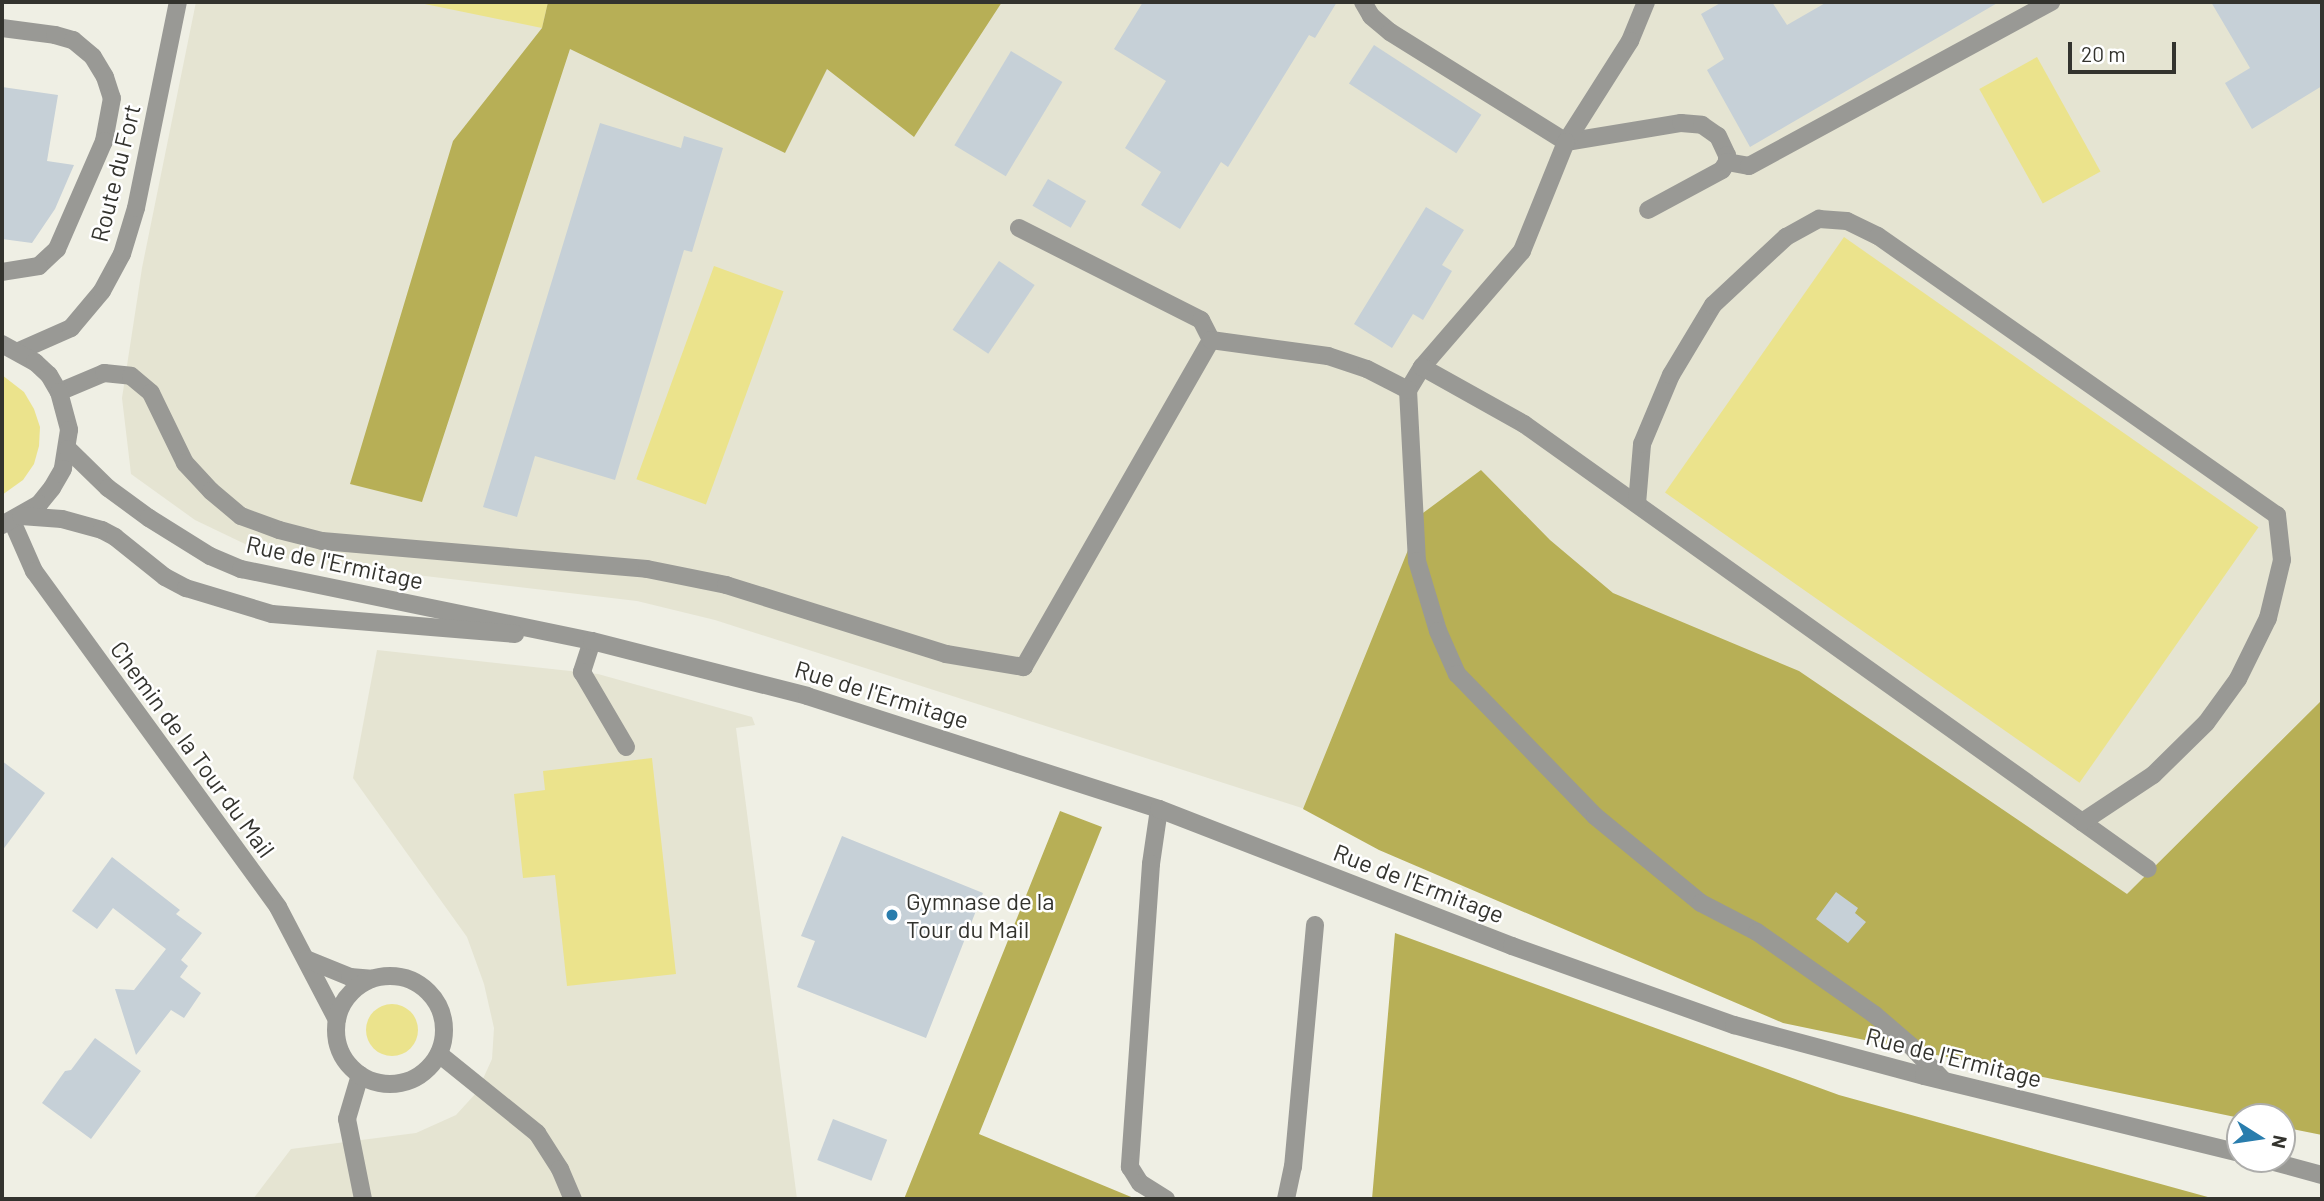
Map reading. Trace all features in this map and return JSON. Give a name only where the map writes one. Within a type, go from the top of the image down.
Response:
[{"type":"street","name":"Route du Fort","points":[[19,351],[71,328],[102,290],[122,254],[136,208],[178,2]]},
{"type":"street","points":[[1363,2],[1371,16],[1390,32],[1566,142],[1681,123],[1702,125],[1718,136],[1727,162]]},
{"type":"street","points":[[1665,2],[1646,4],[1630,41],[1566,142],[1522,251],[1422,367],[1408,390],[1417,561],[1438,631],[1457,674],[1595,816],[1700,903],[1758,932],[1875,1015],[1943,1080]]},
{"type":"street","points":[[1727,162],[1749,166],[2050,2]]},
{"type":"street","points":[[2,28],[73,40],[93,57],[106,77],[112,98],[111,119],[104,141],[57,250],[39,266],[2,272]]},
{"type":"street","points":[[1648,210],[1721,170],[1727,162]]},
{"type":"street","points":[[1637,504],[1642,444],[1671,375],[1713,305],[1786,237],[1819,219],[1847,221],[1878,236],[2277,515],[2282,560],[2268,618],[2238,679],[2206,723],[2153,775],[2082,821]]},
{"type":"street","points":[[1019,228],[1201,320],[1210,340]]},
{"type":"street","points":[[59,392],[104,373],[131,376],[151,393],[185,463],[211,491],[241,516],[279,530],[322,541],[647,569],[726,584],[946,654],[1024,667],[1210,340]]},
{"type":"street","points":[[1210,340],[1328,356],[1367,369],[1408,390]]},
{"type":"street","points":[[2,344],[19,351],[42,368],[59,392],[69,430],[68,449],[52,488],[8,522]]},
{"type":"street","points":[[1422,367],[1524,424],[2148,869]]},
{"type":"street","name":"Rue de l'Ermitage","points":[[68,449],[108,488],[149,518],[183,541],[224,563],[274,577],[588,640],[807,696],[1159,809],[1734,1026],[2226,1150]]},
{"type":"street","name":"Rue de l'Ermitage","points":[[8,522],[62,519],[102,530],[115,537],[165,577],[186,588],[272,614],[588,640]]},
{"type":"street","name":"Chemin de la Tour du Mail","points":[[8,522],[34,571],[278,907],[337,1020]]},
{"type":"street","points":[[588,640],[582,672],[626,747]]},
{"type":"street","points":[[1159,809],[1151,864],[1130,1167],[1140,1183],[1166,1199]]},
{"type":"street","points":[[1286,1199],[1293,1167],[1315,925]]},
{"type":"street","points":[[306,959],[350,977],[403,977],[430,993],[440,1007],[444,1023],[439,1054],[429,1068],[416,1078],[385,1084],[360,1075],[345,1060],[337,1041],[337,1020],[349,995],[371,979]]},
{"type":"street","points":[[439,1054],[537,1133],[560,1169],[573,1199]]},
{"type":"street","points":[[360,1075],[347,1119],[361,1199]]},
{"type":"street","points":[[2296,1168],[2322,1175]]},
{"type":"shaded area","points":[[196,2],[2322,2],[2322,1135],[2296,1123],[2296,1103],[2226,1104],[715,620],[637,601],[297,561],[262,552],[195,520],[131,474],[122,398],[142,268]]},
{"type":"shaded area","points":[[415,2],[548,2],[542,28]]},
{"type":"shaded area","points":[[548,2],[1002,2],[914,137],[827,69],[785,153],[570,49],[422,502],[350,484],[453,141],[542,28]]},
{"type":"shaded area","points":[[2037,57],[2101,172],[2043,204],[1979,89]]},
{"type":"shaded area","points":[[1844,237],[2258,527],[2080,783],[1665,493]]},
{"type":"shaded area","points":[[714,266],[784,291],[706,505],[636,479]]},
{"type":"shaded area","points":[[2,375],[24,392],[40,427],[34,464],[23,480],[2,495]]},
{"type":"shaded area","points":[[1481,470],[1550,540],[1613,593],[1799,671],[2127,894],[2322,700],[2322,1135],[2296,1130],[2296,1103],[2226,1103],[2226,1115],[1783,1023],[1379,850],[1303,809],[1423,513]]},
{"type":"shaded area","points":[[377,650],[598,674],[752,717],[755,725],[736,728],[797,1199],[253,1199],[291,1149],[416,1133],[456,1115],[477,1092],[492,1059],[494,1028],[484,984],[467,937],[353,778]]},
{"type":"shaded area","points":[[652,758],[676,974],[567,986],[555,875],[523,878],[514,794],[545,790],[543,771]]},
{"type":"shaded area","points":[[1060,811],[1102,827],[979,1134],[1136,1199],[904,1199]]},
{"type":"shaded area","points":[[1395,933],[1839,1095],[2215,1199],[1372,1199]]},
{"type":"shaded area","points":[[392,1004],[411,1011],[418,1030],[411,1049],[392,1056],[373,1049],[366,1030],[373,1011]]},
{"type":"building","points":[[1143,2],[1337,2],[1315,38],[1309,35],[1228,167],[1221,162],[1180,229],[1141,205],[1161,172],[1125,148],[1166,81],[1114,49]]},
{"type":"building","points":[[1722,2],[1772,2],[1787,25],[1827,2],[1999,2],[1750,147],[1707,70],[1724,59],[1701,14]]},
{"type":"building","points":[[2211,2],[2322,2],[2322,86],[2252,129],[2225,83],[2250,68]]},
{"type":"building","points":[[1374,45],[1481,115],[1456,153],[1349,84]]},
{"type":"building","points":[[1011,51],[1062,82],[1006,176],[954,145]]},
{"type":"building","points":[[2,87],[58,95],[47,161],[74,165],[55,209],[32,243],[2,239]]},
{"type":"building","points":[[600,123],[681,148],[684,136],[723,148],[692,252],[684,250],[615,480],[535,456],[517,517],[483,507]]},
{"type":"building","points":[[1048,179],[1086,201],[1071,228],[1032,206]]},
{"type":"building","points":[[1426,207],[1464,230],[1442,265],[1452,271],[1423,320],[1413,314],[1392,348],[1354,324]]},
{"type":"building","points":[[999,261],[1035,285],[988,354],[953,330]]},
{"type":"building","points":[[2,761],[45,793],[2,851]]},
{"type":"building","name":"Gymnase de la Tour du Mail","points":[[842,836],[983,893],[926,1038],[797,987],[815,941],[801,936]]},
{"type":"building","points":[[112,857],[180,910],[176,914],[202,933],[181,960],[188,966],[180,977],[201,993],[184,1018],[171,1010],[136,1055],[115,989],[134,990],[166,949],[113,908],[97,929],[72,911]]},
{"type":"building","points":[[1836,892],[1858,908],[1855,913],[1866,922],[1848,943],[1816,919]]},
{"type":"building","points":[[95,1038],[141,1071],[91,1139],[42,1103],[65,1071],[71,1070]]},
{"type":"building","points":[[833,1119],[887,1140],[871,1181],[817,1160]]},
{"type":"place","name":"Gymnase de la Tour du Mail","points":[[892,915]]}]
